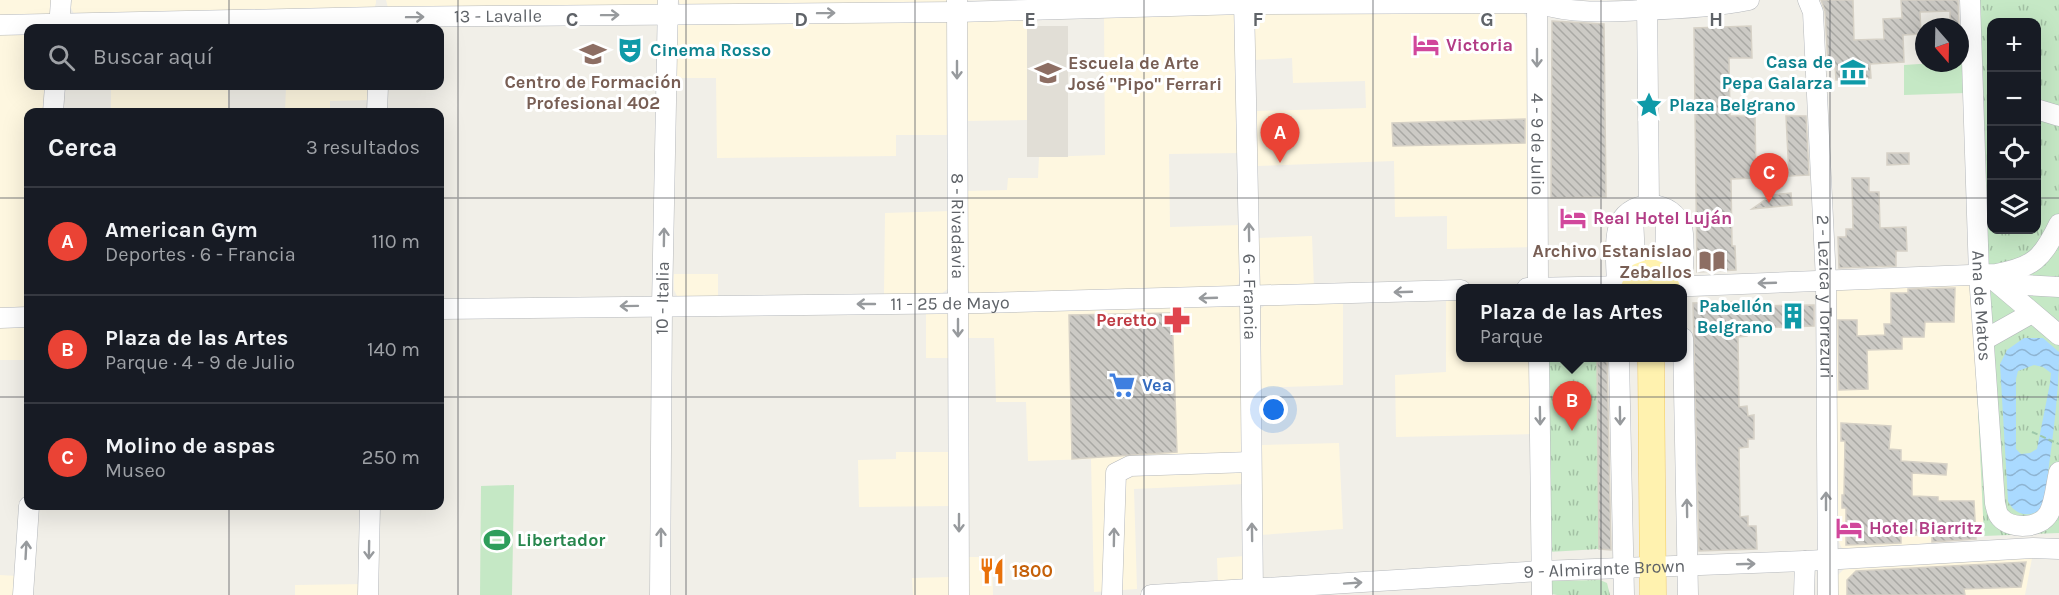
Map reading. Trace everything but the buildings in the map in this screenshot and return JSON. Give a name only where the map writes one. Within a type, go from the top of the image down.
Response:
[{"type":"main road","points":[[1630,284],[1640,276],[1651,272],[1670,284]]},
{"type":"main road","points":[[1651,362],[1653,595]]},
{"type":"street","points":[[59,24],[61,0]]},
{"type":"street","name":"13 - Lavalle","points":[[139,24],[564,8],[1244,2],[1537,2],[1551,8],[1577,11],[1647,5],[1690,8],[1749,0]]},
{"type":"street","name":"2 - Lezica y Torrezuri","points":[[1808,0],[1813,12],[1826,281],[1827,577]]},
{"type":"street","name":"Ana de Matos","points":[[1970,0],[1974,133],[1986,278],[1984,340],[1995,503],[1999,516],[2012,525],[2028,526],[2041,521],[2049,513],[2059,472]]},
{"type":"street","name":"6 - Francia","points":[[1244,2],[1253,593]]},
{"type":"street","name":"4 - 9 de Julio","points":[[1537,2],[1538,284]]},
{"type":"street","points":[[1647,5],[1649,204]]},
{"type":"street","name":"8 - Rivadavia","points":[[957,6],[959,595]]},
{"type":"street","name":"10 - Italia","points":[[660,595],[662,306],[668,7]]},
{"type":"street","name":"13 - Lavalle","points":[[0,25],[24,26]]},
{"type":"street","points":[[54,108],[55,90]]},
{"type":"street","points":[[377,108],[378,90]]},
{"type":"street","points":[[2041,111],[2059,116]]},
{"type":"street","points":[[1974,133],[1987,124]]},
{"type":"street","points":[[1628,284],[1633,218],[1639,208],[1649,204],[1660,208],[1666,215],[1673,284]]},
{"type":"street","points":[[1687,286],[1986,278],[2021,270],[2034,262],[2048,247],[2059,224]]},
{"type":"street","points":[[1986,278],[2008,284],[2059,287]]},
{"type":"street","points":[[1986,278],[2059,335]]},
{"type":"street","name":"11 - 25 de Mayo","points":[[444,309],[958,303],[1456,290]]},
{"type":"street","points":[[1984,340],[2032,313]]},
{"type":"street","points":[[0,318],[24,317]]},
{"type":"street","points":[[1539,362],[1542,595]]},
{"type":"street","points":[[1619,362],[1624,595]]},
{"type":"street","points":[[1684,362],[1688,595]]},
{"type":"street","points":[[1112,595],[1116,472],[1130,466],[1251,462]]},
{"type":"street","points":[[23,595],[28,510]]},
{"type":"street","points":[[368,595],[370,510]]},
{"type":"street","points":[[1827,577],[2033,548],[2059,549]]},
{"type":"street","name":"9 - Almirante Brown","points":[[1151,595],[1253,593],[1542,571],[1688,566],[1805,579],[1827,577]]},
{"type":"path","points":[[2032,432],[2059,444]]},
{"type":"shaded area","points":[[0,0],[58,0],[52,13],[47,16],[0,16]]},
{"type":"shaded area","points":[[72,0],[376,0],[376,3],[374,9],[75,16],[71,8]]},
{"type":"shaded area","points":[[386,0],[662,0],[656,7],[388,8]]},
{"type":"shaded area","points":[[678,0],[950,0],[944,3],[681,5]]},
{"type":"shaded area","points":[[1521,9],[1528,20],[1532,247],[1447,249],[1447,216],[1395,217],[1394,161],[1257,166],[1257,111],[1366,108],[1365,81],[1293,83],[1292,58],[1254,60],[1253,21],[1255,15],[1260,12]]},
{"type":"shaded area","points":[[1104,14],[1236,14],[1241,153],[1169,154],[1170,227],[1241,225],[1242,278],[1240,283],[1230,289],[974,293],[968,291],[965,288],[965,191],[1007,190],[1008,178],[1038,178],[1039,157],[1105,155]]},
{"type":"shaded area","points":[[1027,17],[1027,120],[965,121],[967,22],[970,19]]},
{"type":"shaded area","points":[[944,19],[950,22],[952,135],[896,135],[896,156],[717,158],[716,78],[675,78],[679,23]]},
{"type":"shaded area","name":"Escuela de Arte José \"Pipo\" Ferrari","points":[[1027,26],[1068,26],[1068,157],[1027,157]]},
{"type":"shaded area","points":[[0,35],[24,35],[24,90],[50,90],[49,108],[24,108],[24,309],[0,310]]},
{"type":"shaded area","points":[[111,90],[228,90],[228,108],[111,108]]},
{"type":"shaded area","points":[[286,90],[372,90],[372,100],[330,101],[330,108],[285,108]]},
{"type":"shaded area","points":[[952,211],[949,288],[941,294],[884,294],[885,213]]},
{"type":"shaded area","points":[[1312,236],[1314,288],[1261,287],[1258,238]]},
{"type":"shaded area","points":[[674,274],[718,274],[718,296],[677,296],[674,290]]},
{"type":"shaded area","points":[[1972,284],[1984,536],[1853,552],[1846,550],[1841,547],[1838,538],[1834,293],[1838,289]]},
{"type":"shaded area","points":[[1446,300],[1456,300],[1456,362],[1533,362],[1534,434],[1396,437],[1395,375],[1446,372]]},
{"type":"shaded area","points":[[1343,301],[1343,385],[1258,388],[1257,315],[1260,309],[1267,304]]},
{"type":"shaded area","points":[[975,308],[1242,308],[1245,484],[1134,489],[1137,589],[1094,592],[1091,459],[1028,461],[1026,402],[996,402],[994,338],[965,338],[967,311]]},
{"type":"shaded area","points":[[926,310],[948,311],[951,358],[926,358]]},
{"type":"shaded area","points":[[0,325],[24,326],[24,360],[0,360]]},
{"type":"shaded area","points":[[1339,443],[1343,529],[1260,535],[1261,445]]},
{"type":"shaded area","points":[[896,452],[949,452],[950,506],[859,507],[858,460],[896,459]]},
{"type":"shaded area","points":[[2033,553],[2025,595],[1838,595],[1838,575],[1846,567]]},
{"type":"shaded area","points":[[1245,556],[1244,580],[1218,586],[1217,558]]},
{"type":"shaded area","points":[[965,557],[992,557],[993,595],[967,595]]},
{"type":"shaded area","points":[[0,575],[18,576],[17,595],[0,595]]},
{"type":"shaded area","points":[[950,577],[950,595],[913,595],[912,578]]},
{"type":"shaded area","points":[[366,584],[366,595],[295,595],[295,585]]},
{"type":"green space","points":[[1963,0],[2059,0],[2059,533],[1984,536],[1972,284],[1965,72],[1969,72],[1969,18],[1964,18]]},
{"type":"green space","points":[[1915,64],[1915,72],[1965,72],[1966,93],[1904,95],[1904,65]]},
{"type":"green space","points":[[1545,362],[1597,362],[1599,549],[1549,552]]},
{"type":"green space","name":"Libertador","points":[[514,485],[512,595],[480,595],[481,486]]},
{"type":"green space","points":[[1600,580],[1607,583],[1610,595],[1546,593],[1551,581]]},
{"type":"water","points":[[2024,338],[2043,338],[2059,352],[2056,409],[2044,505],[2040,510],[2030,514],[2020,513],[2008,501],[2000,364],[2007,350]],"holes":[[[2034,365],[2043,367],[2051,373],[2037,449],[2021,454],[2016,449],[2018,371]]]},
{"type":"place","name":"Victoria","points":[[1426,45]]},
{"type":"place","name":"Cinema Rosso","points":[[630,50]]},
{"type":"place","name":"Centro de Formación Profesional 402","points":[[593,54]]},
{"type":"place","name":"Casa de Pepa Galarza","points":[[1853,72]]},
{"type":"place","name":"Escuela de Arte José \"Pipo\" Ferrari","points":[[1048,73]]},
{"type":"place","name":"Plaza Belgrano","points":[[1649,105]]},
{"type":"place","name":"American Gym","points":[[1280,163]]},
{"type":"place","name":"Molino de aspas","points":[[1769,203]]},
{"type":"place","name":"Real Hotel Luján","points":[[1573,218]]},
{"type":"place","name":"Archivo Estanislao Zeballos","points":[[1712,261]]},
{"type":"place","name":"Pabellón Belgrano","points":[[1793,316]]},
{"type":"place","name":"Peretto","points":[[1177,320]]},
{"type":"place","name":"Vea","points":[[1122,385]]},
{"type":"place","name":"Plaza de las Artes","points":[[1572,431]]},
{"type":"place","name":"Hotel Biarritz","points":[[1849,528]]},
{"type":"place","name":"Libertador","points":[[497,540]]},
{"type":"place","name":"1800","points":[[992,571]]}]
